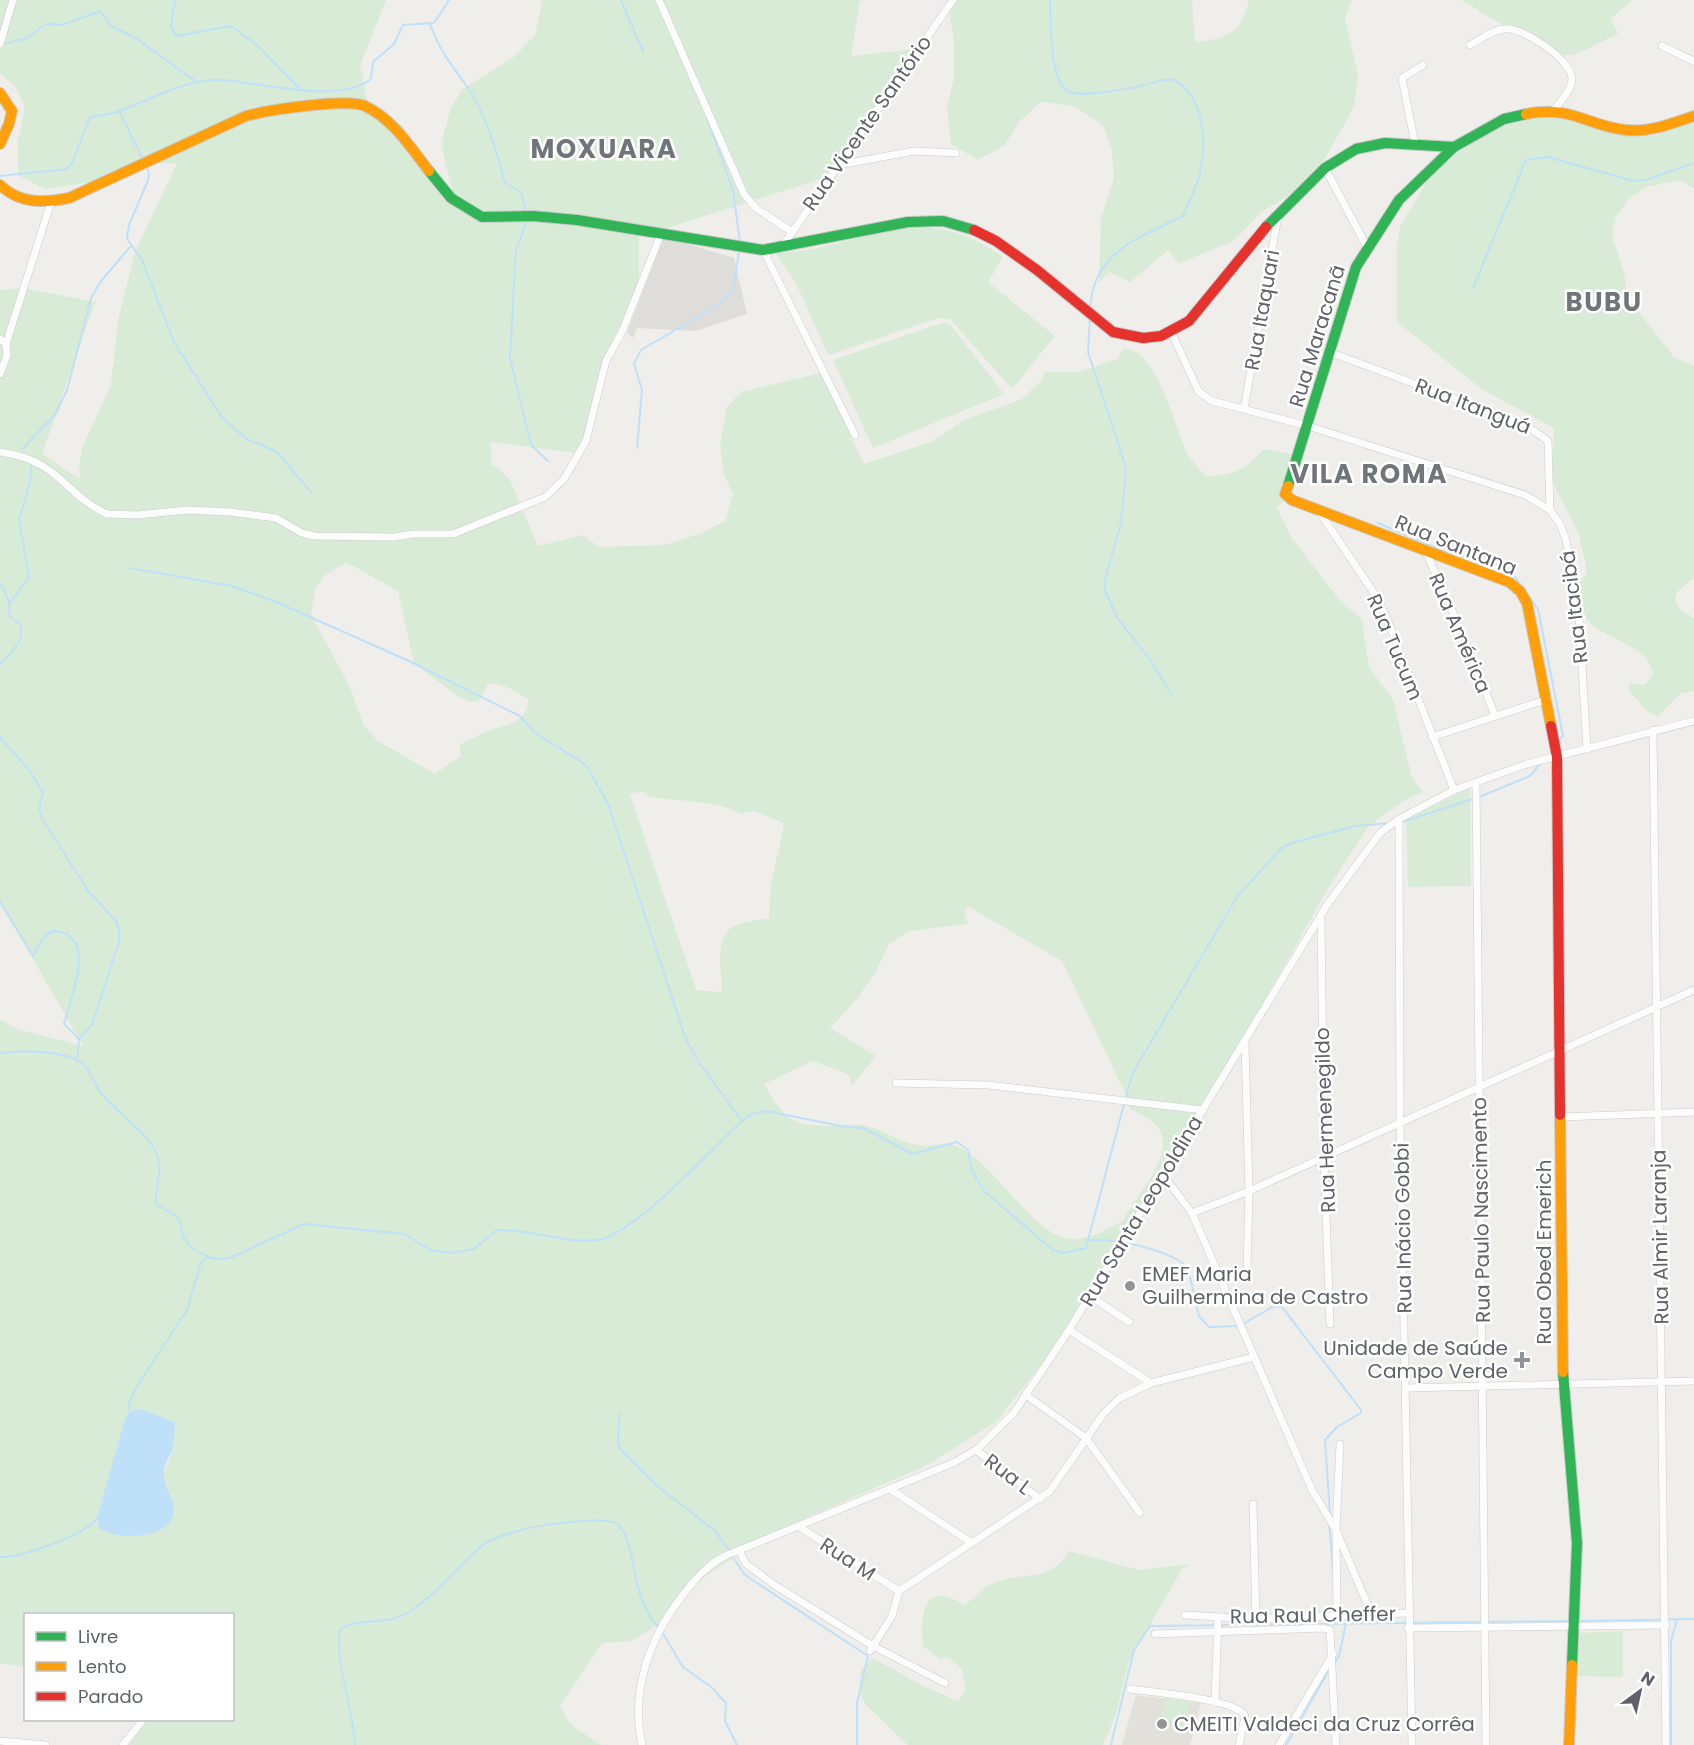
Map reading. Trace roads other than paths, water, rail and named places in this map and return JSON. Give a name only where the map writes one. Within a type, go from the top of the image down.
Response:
[{"type":"street","points":[[0,44],[12,0]]},
{"type":"street","points":[[659,0],[744,194],[756,207],[792,232]]},
{"type":"street","name":"Rua Vicente Santório","points":[[782,246],[953,0]]},
{"type":"street","points":[[1470,45],[1495,31],[1507,28],[1523,33],[1545,45],[1569,70],[1572,77],[1571,86],[1553,111]]},
{"type":"street","points":[[1662,46],[1694,61]]},
{"type":"street","points":[[1415,144],[1402,78],[1423,65]]},
{"type":"street","points":[[0,93],[11,107],[13,116],[0,144]]},
{"type":"street","points":[[0,185],[15,197],[51,202],[79,195],[209,131],[246,116],[279,109],[348,104],[364,106],[394,127],[451,198],[467,210],[482,217],[533,216],[578,220],[763,250],[908,222],[929,220],[953,223],[1003,246],[1113,332],[1128,338],[1146,340],[1172,333],[1203,306],[1279,212],[1324,168],[1356,149],[1369,145],[1415,144],[1454,147]]},
{"type":"street","name":"Rua Maracanã","points":[[1286,496],[1285,492],[1308,426],[1356,267],[1367,247],[1412,185],[1454,147],[1504,118],[1553,111],[1571,113],[1626,130],[1655,128],[1694,116]]},
{"type":"street","points":[[839,165],[914,151],[956,153]]},
{"type":"street","points":[[1324,168],[1367,247]]},
{"type":"street","points":[[0,374],[7,355],[3,341],[51,202]]},
{"type":"street","name":"Rua Itaquari","points":[[1244,408],[1279,212]]},
{"type":"street","points":[[0,452],[31,458],[46,466],[95,508],[107,514],[208,510],[258,514],[276,518],[302,533],[323,537],[383,538],[413,534],[453,534],[545,497],[564,479],[586,441],[606,361],[622,332],[660,234]]},
{"type":"street","points":[[763,250],[855,435]]},
{"type":"street","points":[[1172,333],[1204,397],[1308,426],[1525,495],[1550,510]]},
{"type":"street","name":"Rua Itanguá","points":[[1329,352],[1526,425],[1540,433],[1550,448],[1550,510]]},
{"type":"street","name":"Rua Santana","points":[[1286,496],[1319,512],[1509,582],[1520,591],[1527,603],[1548,699],[1557,757]]},
{"type":"street","name":"Rua Itacibá","points":[[1550,510],[1560,524],[1570,559],[1579,617],[1587,749]]},
{"type":"street","name":"Rua Tucum","points":[[1319,512],[1374,593],[1385,615],[1455,790]]},
{"type":"street","name":"Rua América","points":[[1425,550],[1464,637],[1494,716]]},
{"type":"street","points":[[1432,737],[1548,699]]},
{"type":"street","name":"Rua Santa Leopoldina","points":[[642,1745],[639,1706],[647,1659],[663,1621],[702,1572],[720,1558],[890,1489],[976,1450],[1002,1426],[1026,1395],[1069,1330],[1321,917],[1373,841],[1399,819],[1455,790],[1527,764],[1694,721]]},
{"type":"street","name":"Rua Almir Laranja","points":[[1653,730],[1666,1745]]},
{"type":"street","name":"Rua Obed Emerich","points":[[1557,757],[1563,1384],[1577,1534],[1569,1745]]},
{"type":"street","name":"Rua Paulo Nascimento","points":[[1476,783],[1485,1745]]},
{"type":"street","name":"Rua Inácio Gobbi","points":[[1399,819],[1408,1628],[1413,1743]]},
{"type":"street","name":"Rua Hermenegildo","points":[[1321,917],[1324,1156],[1330,1324]]},
{"type":"street","points":[[1192,1213],[1249,1191],[1694,990]]},
{"type":"street","points":[[1245,1041],[1249,1191],[1247,1271]]},
{"type":"street","points":[[896,1083],[988,1085],[1203,1110]]},
{"type":"street","points":[[1562,1117],[1694,1112]]},
{"type":"street","points":[[1163,1175],[1192,1213],[1312,1490],[1334,1528],[1371,1612]]},
{"type":"street","points":[[1090,1296],[1129,1322]]},
{"type":"street","points":[[1069,1330],[1151,1383]]},
{"type":"street","points":[[872,1648],[892,1616],[899,1592],[1055,1487],[1086,1438],[1112,1404],[1151,1383],[1254,1357]]},
{"type":"street","points":[[1407,1388],[1694,1381]]},
{"type":"street","points":[[1026,1395],[1086,1438],[1140,1513]]},
{"type":"street","points":[[1337,1615],[1334,1528],[1340,1444]]},
{"type":"street","name":"Rua L","points":[[976,1450],[1040,1499]]},
{"type":"street","points":[[890,1489],[972,1543]]},
{"type":"street","points":[[1253,1504],[1256,1619]]},
{"type":"street","name":"Rua M","points":[[798,1526],[899,1592]]},
{"type":"street","points":[[739,1550],[746,1564],[872,1648],[945,1683]]},
{"type":"street","name":"Rua Raul Cheffer","points":[[1185,1615],[1256,1619],[1371,1612],[1408,1613]]},
{"type":"street","points":[[1215,1702],[1218,1617]]},
{"type":"street","points":[[1408,1628],[1666,1625]]},
{"type":"street","points":[[1155,1634],[1218,1630],[1327,1628],[1332,1634],[1336,1745]]},
{"type":"street","points":[[1279,1745],[1333,1656]]},
{"type":"street","points":[[1130,1689],[1215,1702],[1245,1713],[1239,1745]]},
{"type":"street","points":[[123,1745],[141,1721]]},
{"type":"street","points":[[0,1742],[46,1745]]},
{"type":"water","points":[[135,1409],[175,1422],[173,1447],[164,1472],[174,1510],[169,1523],[162,1529],[140,1535],[117,1535],[99,1528],[97,1517],[124,1422],[127,1415]]},
{"type":"waterway","points":[[175,0],[171,27],[176,36],[231,26],[258,46],[301,90]]},
{"type":"waterway","points":[[0,176],[67,169],[72,163],[90,117],[111,114],[194,83],[221,80],[319,91],[357,87],[371,79],[373,62],[394,44],[403,25],[434,23],[449,0]]},
{"type":"waterway","points":[[621,0],[643,51]]},
{"type":"waterway","points":[[1050,0],[1052,51],[1058,77],[1064,87],[1071,92],[1092,93],[1172,79],[1192,97],[1198,109],[1203,137],[1199,177],[1183,216],[1135,240],[1109,260],[1099,274],[1093,290],[1090,309]]},
{"type":"waterway","points":[[3,44],[27,38],[46,24],[62,25],[100,11],[111,26],[137,39],[195,81]]},
{"type":"waterway","points":[[430,24],[442,50],[481,110],[505,183],[521,192],[527,214]]},
{"type":"waterway","points":[[120,112],[143,160]]},
{"type":"waterway","points":[[707,118],[733,190],[740,242]]},
{"type":"waterway","points":[[1473,288],[1526,160],[1547,157],[1634,181],[1649,179],[1694,163]]},
{"type":"waterway","points":[[146,165],[148,180],[129,225],[127,239],[142,260],[174,342],[221,416],[245,438],[277,452],[311,492]]},
{"type":"waterway","points":[[528,219],[516,249],[510,358],[531,445],[548,461]]},
{"type":"waterway","points":[[22,449],[55,415],[67,390],[91,298],[101,281],[131,246]]},
{"type":"waterway","points":[[637,448],[642,390],[634,364],[641,350],[718,305],[733,291],[739,251]]},
{"type":"waterway","points":[[1090,318],[1088,352],[1126,468],[1121,523],[1105,580],[1105,591],[1118,619],[1151,661],[1171,694]]},
{"type":"waterway","points":[[9,604],[29,577],[19,520],[30,483],[31,466]]},
{"type":"waterway","points":[[1378,523],[1455,556],[1501,565],[1510,570],[1538,609],[1563,736],[1557,742]]},
{"type":"waterway","points":[[130,568],[232,586],[274,601],[409,661],[520,716],[534,732],[586,765],[608,804],[685,1037],[698,1061],[742,1121]]},
{"type":"waterway","points":[[0,583],[9,602],[10,617],[20,624],[21,630],[16,646],[0,664]]},
{"type":"waterway","points":[[0,737],[29,770],[43,792],[39,809],[42,819],[89,892],[116,921],[119,930],[119,941],[92,1025],[79,1039],[77,1061]]},
{"type":"waterway","points":[[1479,797],[1530,776],[1541,763]]},
{"type":"waterway","points":[[1402,822],[1473,799]]},
{"type":"waterway","points":[[0,1053],[46,1052],[73,1058],[83,1064],[108,1101],[141,1131],[154,1148],[160,1169],[156,1204],[177,1217],[188,1244],[199,1253],[212,1258],[232,1257],[304,1224],[404,1234],[431,1250],[451,1253],[474,1249],[497,1230],[573,1240],[598,1240],[631,1223],[651,1207],[742,1121],[752,1114],[766,1111],[841,1126],[863,1128],[913,1154],[957,1142],[968,1150],[972,1171],[984,1191],[1053,1250],[1064,1253],[1086,1248],[1132,1074],[1237,897],[1280,849],[1292,843],[1355,826],[1390,823]]},
{"type":"waterway","points":[[0,902],[33,956],[41,941],[51,931],[66,934],[75,942],[79,954],[76,983],[64,1024],[79,1039]]},
{"type":"waterway","points":[[1088,1240],[1141,1246],[1180,1261],[1188,1268],[1199,1316],[1209,1327],[1240,1326],[1274,1306],[1282,1307],[1361,1410],[1361,1413],[1337,1427],[1325,1440],[1330,1514]]},
{"type":"waterway","points":[[130,1415],[129,1404],[137,1386],[187,1310],[201,1262],[208,1258]]},
{"type":"waterway","points":[[619,1414],[618,1443],[622,1451],[656,1485],[715,1531],[730,1551]]},
{"type":"waterway","points":[[0,1557],[22,1554],[67,1538],[97,1518]]},
{"type":"waterway","points":[[355,1745],[339,1651],[341,1629],[407,1613],[437,1590],[483,1545],[509,1533],[569,1522],[617,1523],[629,1545],[642,1601],[659,1628]]},
{"type":"waterway","points":[[1329,1523],[1333,1568]]},
{"type":"waterway","points":[[732,1556],[745,1575],[868,1656],[857,1703],[857,1745]]},
{"type":"waterway","points":[[1578,1621],[1694,1619]]},
{"type":"waterway","points":[[1671,1745],[1671,1641],[1677,1620]]},
{"type":"waterway","points":[[1111,1745],[1134,1650],[1150,1626],[1569,1621]]},
{"type":"waterway","points":[[1335,1663],[1339,1656],[1346,1623]]},
{"type":"waterway","points":[[662,1632],[683,1667],[711,1687],[726,1703],[725,1721],[737,1745]]},
{"type":"waterway","points":[[1286,1745],[1329,1670]]},
{"type":"place","name":"EMEF Maria Guilhermina de Castro","points":[[1130,1286]]},
{"type":"place","name":"Unidade de Saúde Campo Verde","points":[[1522,1360]]},
{"type":"place","name":"CMEITI Valdeci da Cruz Corrêa","points":[[1162,1724]]},
{"type":"district","name":"MOXUARA","points":[[604,149]]},
{"type":"district","name":"BUBU","points":[[1604,302]]},
{"type":"district","name":"VILA ROMA","points":[[1369,474]]}]
